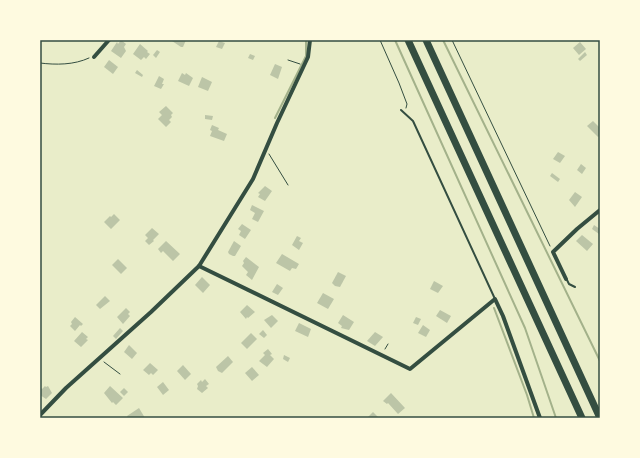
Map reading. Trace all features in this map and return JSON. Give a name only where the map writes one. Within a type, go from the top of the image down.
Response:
[{"type":"highway","points":[[408,40],[582,418]]},
{"type":"highway","points":[[426,40],[600,418]]},
{"type":"street","points":[[94,57],[109,40]]},
{"type":"street","points":[[40,415],[66,388],[200,266],[253,179],[308,57],[310,40]]},
{"type":"street","points":[[566,279],[553,252],[600,210]]},
{"type":"street","points":[[200,266],[410,369],[495,299],[503,316],[540,418]]},
{"type":"lane","points":[[401,110],[410,117],[415,125],[495,299]]},
{"type":"lane","points":[[566,279],[569,284],[575,287]]},
{"type":"path","points":[[380,40],[407,104],[404,113]]},
{"type":"path","points":[[452,40],[553,252]]},
{"type":"path","points":[[40,63],[69,64],[94,57]]},
{"type":"path","points":[[288,60],[299,64]]},
{"type":"path","points":[[267,149],[288,185]]},
{"type":"path","points":[[381,355],[388,344]]},
{"type":"path","points":[[99,358],[120,374]]},
{"type":"building","points":[[121,40],[126,44],[124,47],[126,51],[121,58],[111,51],[117,42],[118,44]]},
{"type":"building","points":[[186,40],[183,47],[181,47],[172,41]]},
{"type":"building","points":[[219,41],[225,43],[222,49],[216,47]]},
{"type":"building","points":[[580,42],[586,49],[579,55],[573,48]]},
{"type":"building","points":[[140,44],[150,54],[146,59],[144,57],[141,60],[133,54]]},
{"type":"building","points":[[157,50],[160,52],[156,58],[153,55]]},
{"type":"building","points":[[585,52],[587,55],[580,61],[578,59]]},
{"type":"building","points":[[250,54],[255,56],[253,60],[248,58]]},
{"type":"building","points":[[109,60],[118,67],[113,74],[104,67]]},
{"type":"building","points":[[275,64],[282,67],[278,79],[270,75]]},
{"type":"building","points":[[137,70],[143,75],[142,77],[135,73]]},
{"type":"building","points":[[182,73],[185,75],[186,73],[193,78],[189,86],[178,81]]},
{"type":"building","points":[[159,76],[164,79],[162,84],[164,84],[161,89],[154,86]]},
{"type":"building","points":[[202,77],[212,82],[208,91],[198,87]]},
{"type":"building","points":[[166,106],[173,113],[169,120],[171,122],[166,127],[158,119],[162,115],[159,112]]},
{"type":"building","points":[[205,115],[213,116],[212,120],[205,119]]},
{"type":"building","points":[[593,121],[600,128],[600,135],[598,137],[587,126]]},
{"type":"building","points":[[212,125],[219,128],[218,130],[227,134],[224,141],[210,136]]},
{"type":"building","points":[[558,152],[565,156],[560,163],[553,159]]},
{"type":"building","points":[[581,164],[586,168],[582,174],[577,170]]},
{"type":"building","points":[[552,173],[560,179],[558,182],[550,176]]},
{"type":"building","points":[[265,186],[272,191],[265,201],[258,197],[260,194],[258,193]]},
{"type":"building","points":[[575,192],[582,197],[575,207],[569,200]]},
{"type":"building","points":[[252,205],[264,211],[258,222],[252,219],[255,213],[250,210]]},
{"type":"building","points":[[114,214],[120,220],[111,229],[104,222]]},
{"type":"building","points":[[242,224],[251,230],[245,239],[239,235],[241,231],[238,229]]},
{"type":"building","points":[[594,225],[600,229],[599,234],[592,229]]},
{"type":"building","points":[[152,228],[159,234],[149,245],[145,241],[148,238],[145,235]]},
{"type":"building","points":[[582,235],[593,244],[587,251],[576,241]]},
{"type":"building","points":[[297,236],[301,238],[299,241],[303,243],[299,250],[292,245]]},
{"type":"building","points":[[166,241],[180,254],[173,261],[163,251],[161,253],[158,249]]},
{"type":"building","points":[[234,241],[241,246],[235,256],[233,256],[228,252]]},
{"type":"building","points":[[282,254],[299,264],[296,269],[292,268],[290,271],[276,263]]},
{"type":"building","points":[[246,257],[259,267],[252,280],[246,275],[248,272],[242,266]]},
{"type":"building","points":[[118,259],[127,268],[121,274],[112,265]]},
{"type":"building","points":[[338,272],[346,276],[340,287],[335,286],[332,283]]},
{"type":"building","points":[[202,277],[210,285],[203,293],[195,285]]},
{"type":"building","points":[[434,281],[443,286],[438,293],[430,289]]},
{"type":"building","points":[[277,284],[283,288],[278,295],[272,292]]},
{"type":"building","points":[[323,293],[334,299],[328,309],[317,303]]},
{"type":"building","points":[[105,296],[110,301],[100,309],[96,305]]},
{"type":"building","points":[[247,305],[255,312],[246,319],[240,312]]},
{"type":"building","points":[[126,308],[130,312],[128,314],[130,316],[123,324],[117,317]]},
{"type":"building","points":[[440,310],[451,316],[447,323],[436,316]]},
{"type":"building","points":[[272,315],[278,321],[271,328],[264,320]]},
{"type":"building","points":[[343,315],[354,322],[349,330],[341,328],[342,326],[338,323]]},
{"type":"building","points":[[75,317],[83,324],[81,326],[80,325],[75,331],[70,326]]},
{"type":"building","points":[[416,317],[421,319],[418,325],[413,323]]},
{"type":"building","points":[[299,323],[311,329],[308,337],[295,331]]},
{"type":"building","points":[[423,325],[430,330],[426,337],[418,333]]},
{"type":"building","points":[[120,328],[123,331],[116,339],[113,336]]},
{"type":"building","points":[[263,330],[267,335],[264,338],[259,334]]},
{"type":"building","points":[[82,332],[88,337],[86,339],[88,340],[81,347],[74,341]]},
{"type":"building","points":[[375,332],[383,337],[375,346],[367,341]]},
{"type":"building","points":[[251,333],[257,339],[247,349],[241,343]]},
{"type":"building","points":[[129,345],[137,353],[132,359],[124,352]]},
{"type":"building","points":[[268,349],[272,354],[270,355],[274,359],[267,367],[259,361],[265,355],[263,353]]},
{"type":"building","points":[[284,355],[290,358],[288,362],[283,359]]},
{"type":"building","points":[[228,356],[233,362],[222,373],[218,371],[216,367]]},
{"type":"building","points":[[150,363],[158,370],[153,375],[151,373],[149,375],[143,370]]},
{"type":"building","points":[[183,365],[191,374],[185,380],[177,371]]},
{"type":"building","points":[[252,367],[259,375],[252,381],[245,373]]},
{"type":"building","points":[[205,379],[209,384],[206,386],[208,388],[202,393],[197,389],[197,384],[201,380],[202,382]]},
{"type":"building","points":[[163,382],[169,390],[163,395],[157,387]]},
{"type":"building","points":[[45,386],[48,386],[52,393],[46,399],[40,395],[40,387],[42,389]]},
{"type":"building","points":[[110,386],[123,398],[116,405],[113,402],[112,403],[104,393]]},
{"type":"building","points":[[124,388],[128,392],[124,396],[120,392]]},
{"type":"building","points":[[391,393],[405,408],[398,414],[388,403],[387,404],[383,401]]},
{"type":"building","points":[[139,408],[145,418],[128,418],[127,416]]},
{"type":"building","points":[[373,412],[379,418],[367,418]]},
{"type":"waterway","points":[[275,118],[306,56],[306,40]]},
{"type":"waterway","points":[[395,40],[525,328],[556,418]]},
{"type":"waterway","points":[[443,40],[600,361]]},
{"type":"waterway","points":[[494,308],[527,395],[534,418]]}]
